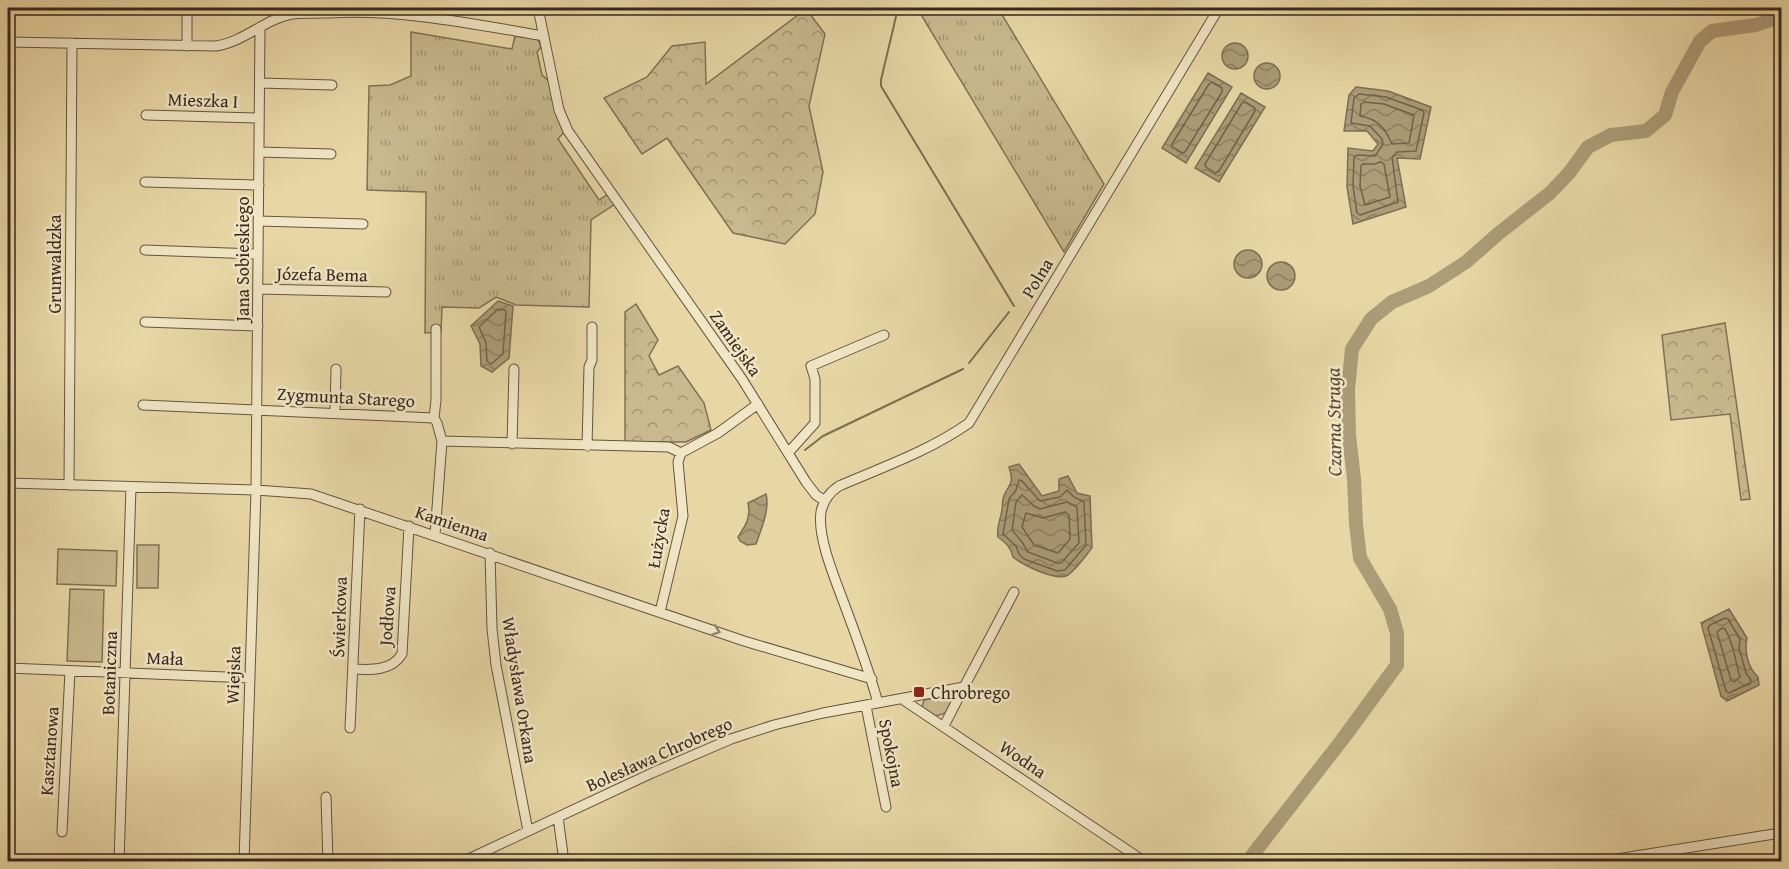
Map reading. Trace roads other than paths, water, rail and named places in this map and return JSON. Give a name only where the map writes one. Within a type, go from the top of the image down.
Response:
[{"type":"street","points":[[187,46],[188,8]]},
{"type":"street","name":"Zamiejska","points":[[538,8],[562,121],[758,404],[806,482],[816,495],[825,501]]},
{"type":"street","name":"Polna","points":[[825,501],[839,486],[905,459],[969,423],[1220,8]]},
{"type":"street","points":[[8,42],[225,45],[281,17],[293,14],[374,12],[418,16],[544,36]]},
{"type":"street","name":"Jana Sobieskiego","points":[[256,490],[260,27]]},
{"type":"street","name":"Grunwaldzka","points":[[69,485],[72,43]]},
{"type":"street","points":[[260,83],[332,85]]},
{"type":"street","name":"Mieszka I","points":[[146,115],[259,118]]},
{"type":"street","points":[[259,152],[331,154]]},
{"type":"street","points":[[145,182],[259,185]]},
{"type":"street","points":[[258,220],[363,224]]},
{"type":"street","points":[[145,250],[258,254]]},
{"type":"street","name":"Józefa Bema","points":[[258,289],[386,292]]},
{"type":"street","points":[[145,322],[258,326]]},
{"type":"street","points":[[587,446],[592,327]]},
{"type":"street","name":"Zygmunta Starego","points":[[435,535],[442,441],[434,418],[436,329]]},
{"type":"street","points":[[788,453],[815,423],[815,379],[811,366],[884,336]]},
{"type":"street","points":[[335,412],[336,369]]},
{"type":"street","points":[[512,444],[514,369]]},
{"type":"street","points":[[442,441],[669,447],[681,453],[718,432],[758,404]]},
{"type":"street","name":"Zygmunta Starego","points":[[143,405],[434,418]]},
{"type":"street","name":"Łużycka","points":[[660,612],[683,516],[678,462],[681,453]]},
{"type":"street","name":"Kamienna","points":[[8,483],[256,490],[311,494],[744,641],[872,679]]},
{"type":"street","name":"Botaniczna","points":[[119,861],[131,487]]},
{"type":"street","name":"Wiejska","points":[[244,861],[256,490]]},
{"type":"street","points":[[825,501],[821,510],[821,527],[829,565],[872,679],[878,703],[964,687]]},
{"type":"street","name":"Świerkowa","points":[[350,728],[360,509]]},
{"type":"street","name":"Jodłowa","points":[[353,669],[369,670],[387,667],[399,660],[402,654],[409,526]]},
{"type":"street","name":"Władysława Orkana","points":[[490,554],[492,629],[496,665],[528,831]]},
{"type":"street","points":[[944,726],[1014,592]]},
{"type":"street","name":"Mała","points":[[8,668],[250,678]]},
{"type":"street","name":"Kasztanowa","points":[[62,832],[63,780],[68,752],[70,671]]},
{"type":"street","name":"Wodna","points":[[902,699],[1145,861]]},
{"type":"street","name":"Bolesława Chrobrego","points":[[462,861],[731,739],[774,725],[878,703]]},
{"type":"street","name":"Spokojna","points":[[866,706],[886,807]]},
{"type":"street","points":[[326,797],[328,861]]},
{"type":"street","points":[[558,817],[564,861]]},
{"type":"street","points":[[1598,861],[1774,834],[1782,837]]},
{"type":"water","points":[[1235,43],[1244,47],[1248,56],[1244,65],[1235,69],[1226,65],[1222,56],[1226,47]]},
{"type":"water","points":[[1267,63],[1276,67],[1280,76],[1276,85],[1267,89],[1258,85],[1254,76],[1258,67]]},
{"type":"water","points":[[1208,73],[1232,87],[1186,163],[1162,148]]},
{"type":"water","points":[[1356,87],[1388,91],[1431,107],[1420,159],[1397,158],[1406,207],[1353,224],[1347,187],[1348,148],[1373,151],[1378,144],[1367,131],[1344,131],[1349,95]]},
{"type":"water","points":[[1241,93],[1265,107],[1219,182],[1195,168]]},
{"type":"water","points":[[1248,250],[1258,254],[1262,264],[1258,274],[1248,278],[1238,274],[1234,264],[1238,254]]},
{"type":"water","points":[[1281,262],[1291,266],[1295,276],[1291,286],[1281,290],[1271,286],[1267,276],[1271,266]]},
{"type":"water","points":[[498,301],[513,306],[509,358],[492,372],[481,366],[480,344],[471,326]]},
{"type":"water","points":[[1019,464],[1042,496],[1059,491],[1059,479],[1068,476],[1077,493],[1090,496],[1092,548],[1066,576],[1046,574],[1024,564],[1013,557],[1008,546],[998,537],[1004,494],[1011,482],[1009,467]]},
{"type":"water","points":[[766,494],[766,513],[756,544],[747,545],[738,537],[747,521],[748,503]]},
{"type":"water","points":[[1729,609],[1747,638],[1748,659],[1758,677],[1759,685],[1727,701],[1721,696],[1701,623]]},
{"type":"waterway","points":[[898,8],[881,86],[1014,306]]},
{"type":"waterway","name":"Czarna Struga","points":[[1247,862],[1397,665],[1397,633],[1390,609],[1360,558],[1349,435],[1348,389],[1352,349],[1371,319],[1392,302],[1429,286],[1466,262],[1550,193],[1569,173],[1588,147],[1611,135],[1646,131],[1665,115],[1672,92],[1700,41],[1712,31],[1756,25],[1782,16]]},
{"type":"waterway","points":[[969,363],[1009,312]]},
{"type":"waterway","points":[[805,450],[823,436],[963,369]]},
{"type":"waterway","points":[[1502,858],[1504,862]]},
{"type":"place","name":"Chrobrego","points":[[919,692]]}]
